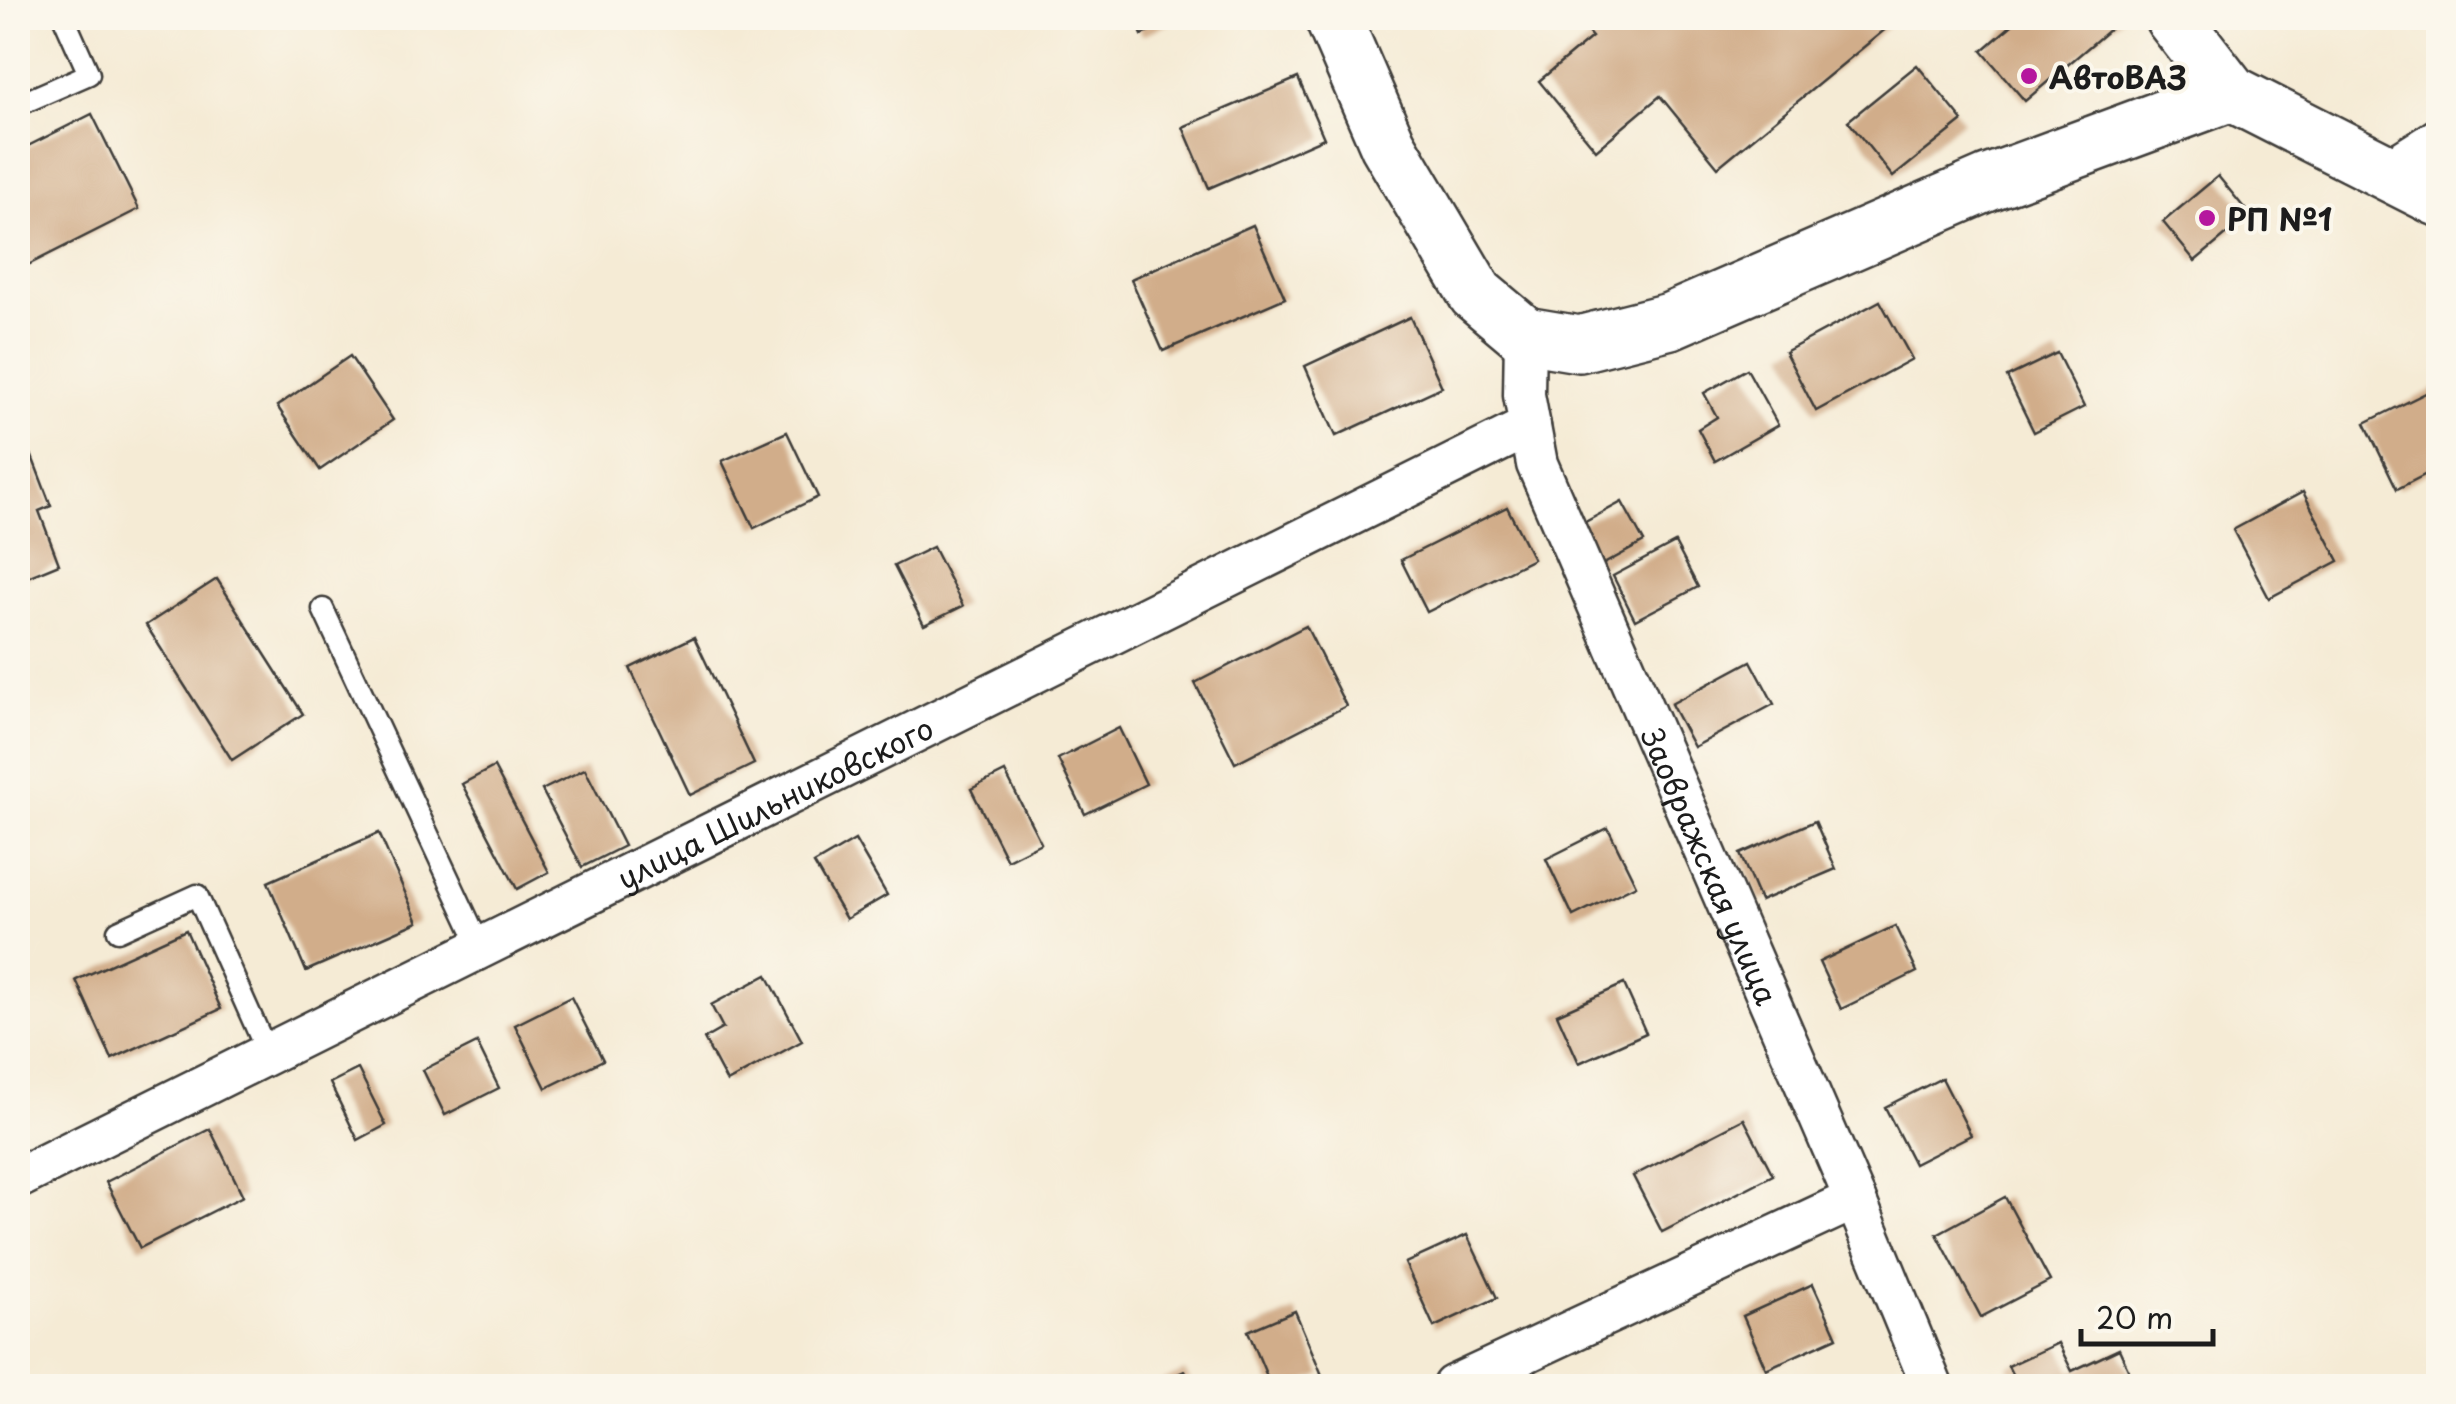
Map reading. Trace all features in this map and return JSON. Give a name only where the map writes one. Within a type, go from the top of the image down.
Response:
[{"type":"main road","points":[[1333,18],[1388,145],[1476,294],[1525,335],[1579,344],[1670,321],[1988,183],[2230,93]]},
{"type":"main road","points":[[2173,18],[2230,93],[2423,193]]},
{"type":"street","points":[[2423,193],[2438,139]]},
{"type":"street","name":"Заовражская улица","points":[[1525,335],[1524,395],[1537,464],[1932,1386]]},
{"type":"street","name":"улица Шильниковского","points":[[18,1178],[1530,426]]},
{"type":"street","points":[[1452,1386],[1855,1199]]},
{"type":"lane","points":[[18,105],[89,74],[64,18]]},
{"type":"lane","points":[[324,609],[481,948]]},
{"type":"lane","points":[[118,930],[198,894],[268,1054]]},
{"type":"building","points":[[1135,18],[1183,18],[1142,35]]},
{"type":"building","points":[[1576,18],[1899,18],[1718,167],[1660,96],[1596,150],[1539,81],[1592,37]]},
{"type":"building","name":"АвтоВАЗ","points":[[2020,18],[2123,18],[2025,101],[1982,51]]},
{"type":"building","points":[[1917,65],[1963,121],[1893,177],[1848,121]]},
{"type":"building","points":[[1298,78],[1324,138],[1209,188],[1183,127]]},
{"type":"building","points":[[92,114],[139,209],[18,270],[18,151]]},
{"type":"building","name":"РП №1","points":[[2218,176],[2250,215],[2195,261],[2163,222]]},
{"type":"building","points":[[1253,225],[1285,298],[1163,351],[1131,279]]},
{"type":"building","points":[[1880,301],[1912,359],[1816,411],[1785,352]]},
{"type":"building","points":[[1410,317],[1442,387],[1336,436],[1305,366]]},
{"type":"building","points":[[2057,353],[2084,407],[2034,432],[2007,377]]},
{"type":"building","points":[[350,356],[393,420],[320,470],[277,406]]},
{"type":"building","points":[[1747,369],[1778,425],[1715,461],[1698,429],[1717,417],[1704,393]]},
{"type":"building","points":[[2438,387],[2438,468],[2397,489],[2365,423]]},
{"type":"building","points":[[18,420],[51,506],[39,511],[59,564],[18,581]]},
{"type":"building","points":[[787,432],[818,497],[754,528],[722,461]]},
{"type":"building","points":[[2303,492],[2339,561],[2269,598],[2233,530]]},
{"type":"building","points":[[1622,502],[1644,542],[1600,566],[1578,526]]},
{"type":"building","points":[[1507,507],[1533,559],[1427,612],[1401,560]]},
{"type":"building","points":[[1675,543],[1698,587],[1635,620],[1613,576]]},
{"type":"building","points":[[933,547],[963,606],[924,625],[894,566]]},
{"type":"building","points":[[217,579],[303,714],[232,760],[146,625]]},
{"type":"building","points":[[1306,626],[1346,706],[1235,763],[1195,683]]},
{"type":"building","points":[[694,637],[754,764],[690,795],[630,668]]},
{"type":"building","points":[[1751,661],[1774,704],[1694,747],[1671,704]]},
{"type":"building","points":[[1119,728],[1146,784],[1085,814],[1058,759]]},
{"type":"building","points":[[494,767],[549,872],[517,889],[462,784]]},
{"type":"building","points":[[585,769],[624,846],[582,867],[542,790]]},
{"type":"building","points":[[1005,772],[1041,843],[1007,860],[971,789]]},
{"type":"building","points":[[1815,821],[1836,869],[1760,901],[1740,854]]},
{"type":"building","points":[[1608,828],[1636,885],[1573,916],[1546,859]]},
{"type":"building","points":[[379,833],[418,922],[306,971],[268,882]]},
{"type":"building","points":[[855,840],[887,895],[846,919],[814,864]]},
{"type":"building","points":[[1895,926],[1917,972],[1841,1009],[1819,962]]},
{"type":"building","points":[[186,930],[221,1009],[112,1059],[76,980]]},
{"type":"building","points":[[767,975],[802,1041],[727,1082],[704,1039],[723,1028],[711,1005]]},
{"type":"building","points":[[1624,984],[1646,1033],[1579,1063],[1557,1014]]},
{"type":"building","points":[[571,997],[603,1060],[546,1088],[515,1025]]},
{"type":"building","points":[[477,1043],[499,1088],[445,1115],[423,1070]]},
{"type":"building","points":[[358,1069],[386,1125],[358,1140],[330,1083]]},
{"type":"building","points":[[1942,1078],[1971,1135],[1914,1164],[1885,1107]]},
{"type":"building","points":[[1744,1119],[1773,1175],[1662,1232],[1633,1176]]},
{"type":"building","points":[[210,1129],[243,1196],[140,1248],[106,1182]]},
{"type":"building","points":[[2005,1197],[2050,1281],[1981,1317],[1937,1234]]},
{"type":"building","points":[[1467,1235],[1497,1298],[1434,1327],[1405,1263]]},
{"type":"building","points":[[1813,1284],[1837,1337],[1766,1369],[1743,1316]]},
{"type":"building","points":[[1295,1311],[1322,1375],[1295,1386],[1271,1386],[1248,1331]]},
{"type":"building","points":[[2058,1343],[2072,1371],[2119,1349],[2136,1386],[2018,1386],[2008,1366]]},
{"type":"building","points":[[1185,1371],[1192,1386],[1150,1386]]},
{"type":"place","name":"АвтоВАЗ","points":[[2029,76]]},
{"type":"place","name":"РП №1","points":[[2207,218]]}]
